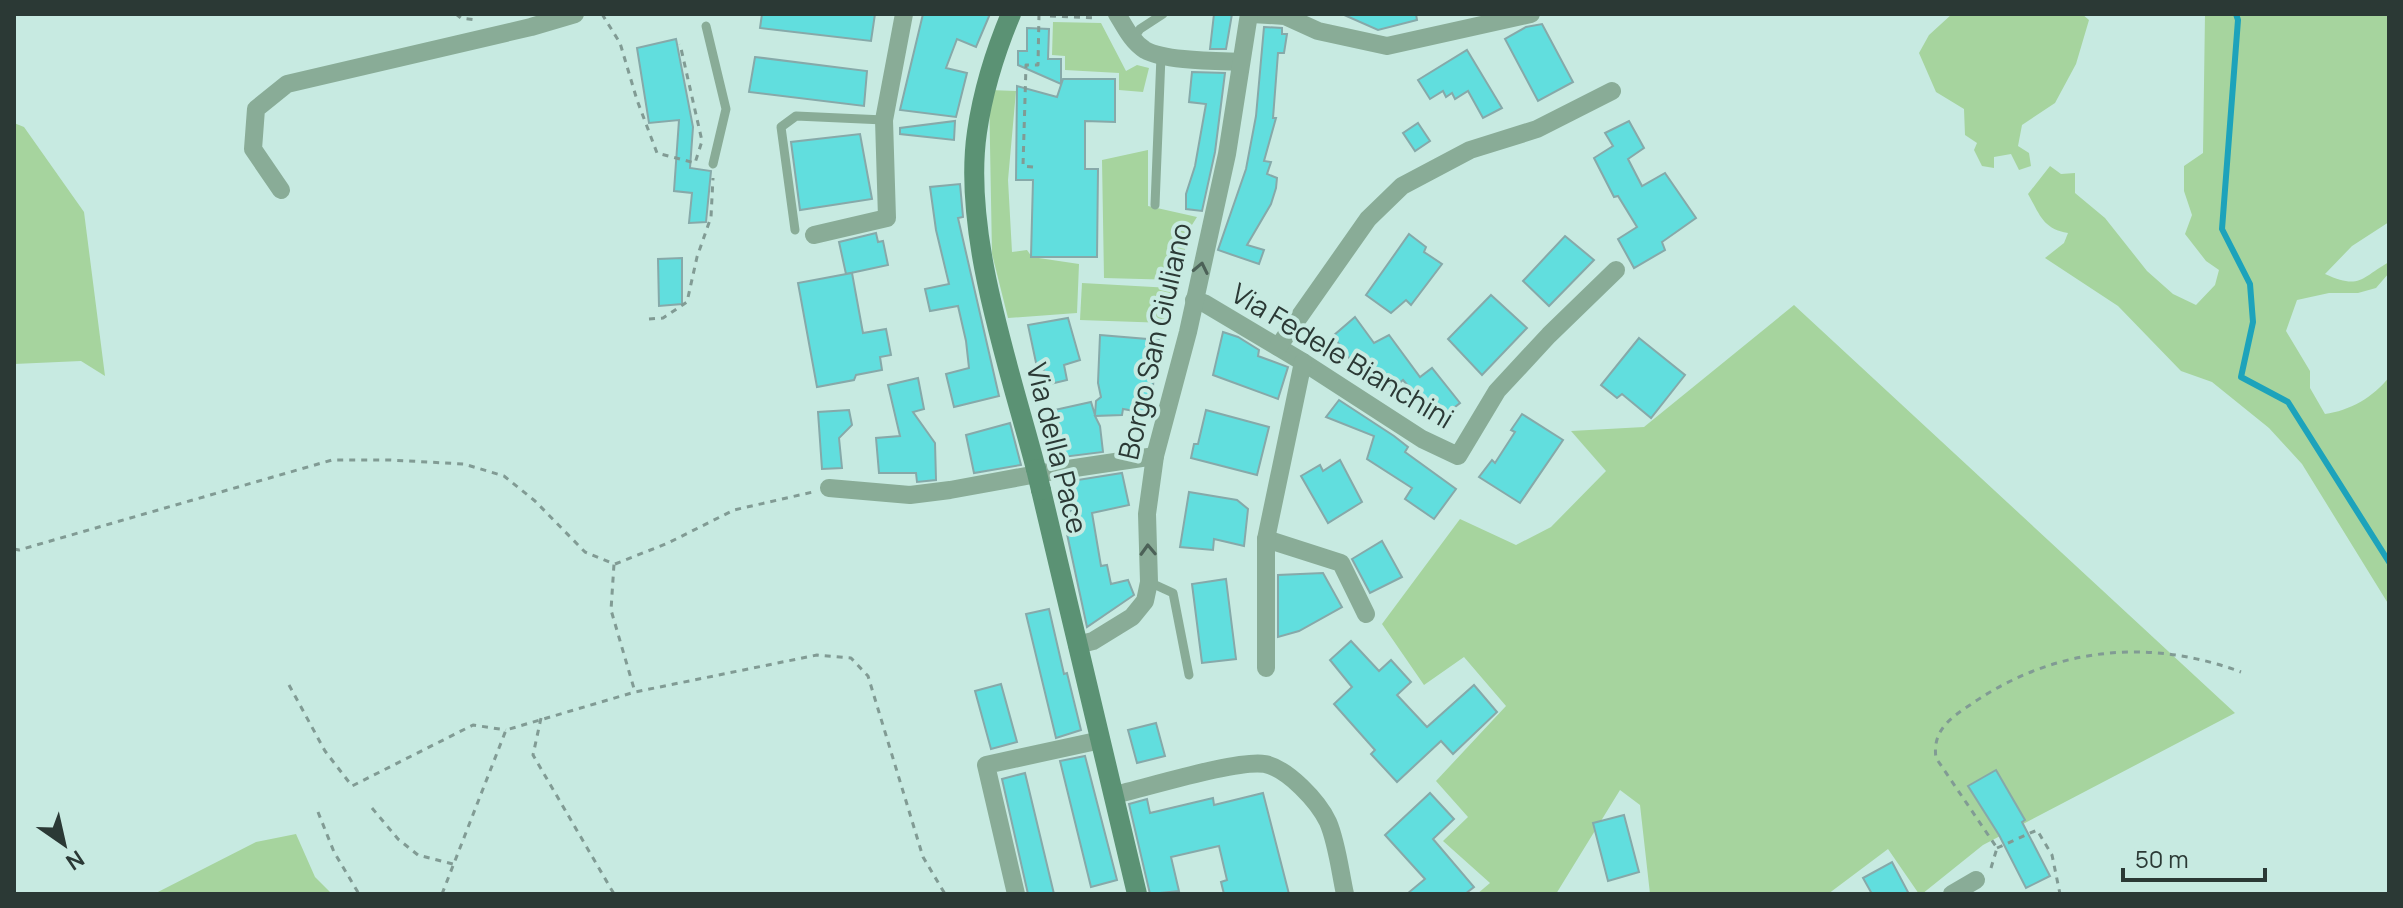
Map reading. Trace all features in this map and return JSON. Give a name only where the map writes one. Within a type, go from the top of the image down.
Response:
[{"type":"main road","name":"Via della Pace","points":[[1011,14],[992,59],[977,132],[974,194],[978,229],[990,292],[1036,469],[1137,894]]},
{"type":"street","points":[[281,190],[253,149],[256,109],[287,84],[575,14]]},
{"type":"street","points":[[814,235],[887,218],[884,120],[904,14]]},
{"type":"street","points":[[1117,14],[1143,49],[1161,56],[1241,62]]},
{"type":"street","points":[[1250,14],[1286,15],[1318,31],[1387,46],[1536,17]]},
{"type":"street","name":"Borgo San Giuliano","points":[[1077,645],[1093,641],[1132,617],[1145,601],[1149,582],[1147,514],[1155,456],[1227,154],[1250,14]]},
{"type":"street","points":[[1278,347],[1368,219],[1402,186],[1470,150],[1537,129],[1612,91]]},
{"type":"street","name":"Via Fedele Bianchini","points":[[1194,300],[1303,362],[1422,439],[1458,456],[1497,391],[1616,270]]},
{"type":"street","points":[[1266,668],[1266,539],[1303,362]]},
{"type":"street","points":[[829,488],[910,495],[1155,456]]},
{"type":"street","points":[[1266,539],[1341,563],[1366,614]]},
{"type":"street","points":[[1016,894],[986,765],[1101,740]]},
{"type":"street","points":[[1114,795],[1235,766],[1265,764],[1287,775],[1304,789],[1328,822],[1345,894]]},
{"type":"street","points":[[1952,894],[1976,880]]},
{"type":"lane","points":[[1133,39],[1140,29],[1163,14]]},
{"type":"lane","points":[[706,26],[726,109],[713,164]]},
{"type":"lane","points":[[1155,205],[1161,56]]},
{"type":"lane","points":[[795,230],[781,127],[796,116],[884,120]]},
{"type":"lane","points":[[1149,582],[1173,593],[1189,675]]},
{"type":"path","points":[[602,14],[620,43],[657,153],[695,163],[702,141]]},
{"type":"path","points":[[1033,167],[1023,166],[1026,65],[1038,65],[1039,14]]},
{"type":"path","points":[[1050,16],[1096,18]]},
{"type":"path","points":[[649,319],[663,318],[687,302],[697,257],[711,217],[713,164],[702,141],[680,44]]},
{"type":"path","points":[[14,549],[332,460],[464,464],[504,476],[535,501],[585,552],[614,564],[668,543],[734,510],[829,488]]},
{"type":"path","points":[[614,564],[611,610],[635,692]]},
{"type":"path","points":[[1976,880],[1991,871],[1997,848],[1936,758],[1934,747],[1939,731],[1948,719],[1986,694],[2059,661],[2117,652],[2166,654],[2207,660],[2241,672]]},
{"type":"path","points":[[289,685],[325,751],[352,786],[473,725],[506,730],[635,692],[817,655],[851,658],[868,676],[923,857],[945,894]]},
{"type":"path","points":[[541,718],[533,755],[614,894]]},
{"type":"path","points":[[442,894],[506,730]]},
{"type":"path","points":[[372,808],[398,839],[418,855],[453,864]]},
{"type":"path","points":[[318,812],[334,852],[359,894]]},
{"type":"path","points":[[1997,848],[2037,830],[2052,855],[2060,894]]},
{"type":"green space","points":[[1952,14],[2082,14],[2089,20],[2076,64],[2055,103],[2022,125],[2018,146],[2029,153],[2031,166],[2019,170],[2011,154],[1994,157],[1994,168],[1982,166],[1974,150],[1977,143],[1965,135],[1964,109],[1936,92],[1919,53],[1929,35]]},
{"type":"green space","points":[[2205,14],[2389,14],[2389,222],[2352,246],[2325,274],[2346,281],[2360,280],[2389,262],[2389,273],[2376,288],[2297,300],[2286,331],[2310,371],[2310,388],[2325,414],[2360,402],[2389,377],[2389,605],[2302,464],[2269,428],[2212,382],[2181,371],[2118,306],[2045,258],[2064,243],[2068,233],[2048,224],[2039,215],[2028,194],[2050,166],[2061,174],[2075,173],[2075,193],[2105,218],[2147,271],[2173,294],[2196,305],[2215,285],[2219,270],[2206,261],[2185,234],[2192,215],[2184,191],[2184,166],[2203,153]]},
{"type":"green space","points":[[1053,22],[1101,23],[1126,71],[1137,65],[1149,68],[1143,92],[1119,90],[1119,73],[1065,70],[1065,56],[1052,55]]},
{"type":"green space","points":[[989,90],[1016,91],[1008,180],[1012,252],[1027,250],[1032,257],[1079,264],[1077,313],[1008,318],[992,254]]},
{"type":"green space","points":[[14,123],[24,127],[84,212],[105,376],[81,361],[14,364]]},
{"type":"green space","points":[[1148,150],[1148,206],[1197,217],[1190,228],[1178,280],[1104,278],[1102,160]]},
{"type":"green space","points":[[1082,283],[1171,288],[1167,323],[1080,320]]},
{"type":"green space","points":[[1794,305],[2235,713],[1983,845],[1922,894],[1888,849],[1828,894],[1650,894],[1640,805],[1620,790],[1556,894],[1477,894],[1490,883],[1443,841],[1468,817],[1436,781],[1506,706],[1464,657],[1424,685],[1382,624],[1460,519],[1516,545],[1551,527],[1606,471],[1571,431],[1644,427]]},
{"type":"green space","points":[[296,834],[315,877],[332,894],[154,894],[256,842]]},
{"type":"building","points":[[762,14],[875,14],[871,41],[760,28]]},
{"type":"building","points":[[923,14],[990,14],[976,47],[957,39],[946,68],[967,73],[956,117],[900,110]]},
{"type":"building","points":[[1214,14],[1232,14],[1226,49],[1210,49]]},
{"type":"building","points":[[1342,14],[1416,14],[1417,20],[1378,30]]},
{"type":"building","points":[[1542,24],[1573,82],[1538,101],[1505,39],[1526,27]]},
{"type":"building","points":[[1264,27],[1282,28],[1282,34],[1287,34],[1284,53],[1278,53],[1273,118],[1276,118],[1264,161],[1271,162],[1267,174],[1277,178],[1276,188],[1271,204],[1247,245],[1264,250],[1259,264],[1218,250],[1246,169],[1256,116]]},
{"type":"building","points":[[1027,28],[1049,29],[1048,59],[1061,59],[1061,84],[1018,65],[1018,51],[1027,51]]},
{"type":"building","points":[[676,39],[693,127],[690,168],[711,171],[706,222],[689,223],[692,193],[674,191],[679,120],[649,123],[637,48]]},
{"type":"building","points":[[1467,50],[1502,108],[1483,118],[1468,91],[1455,99],[1452,93],[1446,97],[1443,91],[1430,99],[1418,80]]},
{"type":"building","points":[[755,57],[867,71],[864,106],[749,92]]},
{"type":"building","points":[[1192,72],[1225,73],[1215,152],[1202,211],[1186,209],[1186,194],[1195,166],[1206,104],[1189,102]]},
{"type":"building","points":[[1063,79],[1115,79],[1115,122],[1085,121],[1085,169],[1098,169],[1097,257],[1031,257],[1033,180],[1016,180],[1017,86],[1057,97]]},
{"type":"building","points":[[955,121],[954,140],[900,134],[900,128]]},
{"type":"building","points":[[1629,121],[1644,148],[1628,159],[1642,186],[1665,173],[1696,218],[1662,242],[1665,250],[1634,268],[1618,239],[1637,227],[1618,196],[1614,197],[1594,158],[1613,146],[1605,133]]},
{"type":"building","points":[[1418,123],[1430,141],[1415,151],[1403,133]]},
{"type":"building","points":[[860,134],[872,199],[800,210],[791,142]]},
{"type":"building","points":[[960,184],[963,217],[958,218],[999,396],[954,407],[946,374],[969,368],[958,306],[930,311],[925,289],[949,284],[930,187]]},
{"type":"building","points":[[876,233],[878,242],[883,241],[888,265],[846,274],[839,242]]},
{"type":"building","points":[[1409,234],[1426,247],[1424,252],[1442,264],[1411,305],[1406,300],[1391,313],[1366,295]]},
{"type":"building","points":[[1565,236],[1594,260],[1549,306],[1523,281]]},
{"type":"building","points":[[682,258],[682,304],[659,306],[658,259]]},
{"type":"building","points":[[852,273],[863,333],[886,329],[891,355],[880,357],[882,370],[856,375],[854,380],[817,387],[798,283]]},
{"type":"building","points":[[1491,295],[1527,328],[1482,375],[1448,339]]},
{"type":"building","points":[[1355,317],[1374,343],[1389,335],[1420,377],[1432,368],[1460,403],[1446,414],[1440,407],[1432,414],[1403,380],[1392,389],[1365,354],[1353,363],[1333,336]]},
{"type":"building","points":[[1068,318],[1080,360],[1064,365],[1067,380],[1046,385],[1044,370],[1038,372],[1028,325]]},
{"type":"building","points":[[1223,332],[1259,350],[1258,356],[1288,367],[1278,399],[1213,375]]},
{"type":"building","points":[[1100,335],[1159,340],[1159,344],[1164,345],[1163,360],[1155,359],[1151,414],[1123,409],[1122,415],[1095,416],[1100,426],[1103,452],[1055,458],[1050,411],[1091,402],[1095,415],[1096,401],[1101,397],[1098,383]]},
{"type":"building","points":[[1639,338],[1685,375],[1651,418],[1622,394],[1617,398],[1601,385]]},
{"type":"building","points":[[918,378],[924,409],[913,412],[935,443],[936,480],[917,482],[916,473],[879,473],[876,438],[900,436],[888,385]]},
{"type":"building","points":[[1339,400],[1394,436],[1408,447],[1405,452],[1456,489],[1434,519],[1405,499],[1412,488],[1367,459],[1374,436],[1326,417]]},
{"type":"building","points":[[849,410],[852,425],[839,438],[842,468],[822,469],[818,412]]},
{"type":"building","points":[[1206,410],[1269,427],[1257,475],[1191,458],[1194,444],[1198,444]]},
{"type":"building","points":[[1522,414],[1563,440],[1520,503],[1479,477],[1492,460],[1495,463],[1515,432],[1511,430]]},
{"type":"building","points":[[1010,423],[1021,465],[974,473],[966,435]]},
{"type":"building","points":[[1340,460],[1362,502],[1328,523],[1301,476],[1320,465],[1323,471]]},
{"type":"building","points":[[1122,473],[1129,505],[1092,513],[1101,566],[1107,565],[1111,584],[1128,580],[1134,595],[1087,627],[1067,534],[1075,532],[1065,482]]},
{"type":"building","points":[[1189,492],[1237,500],[1248,509],[1244,546],[1214,539],[1213,550],[1180,547]]},
{"type":"building","points":[[1382,541],[1402,577],[1370,593],[1352,559]]},
{"type":"building","points":[[1323,573],[1342,607],[1299,631],[1278,637],[1278,575]]},
{"type":"building","points":[[1226,579],[1236,659],[1202,663],[1192,584]]},
{"type":"building","points":[[1049,609],[1081,730],[1056,738],[1026,614]]},
{"type":"building","points":[[1351,641],[1379,671],[1391,660],[1411,682],[1397,695],[1427,727],[1474,685],[1497,712],[1453,754],[1441,741],[1397,782],[1371,754],[1375,750],[1334,704],[1352,687],[1330,660]]},
{"type":"building","points":[[1001,684],[1017,742],[991,749],[975,691]]},
{"type":"building","points":[[1156,723],[1165,756],[1137,763],[1128,730]]},
{"type":"building","points":[[1085,756],[1117,880],[1091,887],[1060,761]]},
{"type":"building","points":[[1996,770],[2025,820],[2022,822],[2050,876],[2026,888],[1999,835],[1968,786]]},
{"type":"building","points":[[1025,773],[1054,894],[1028,894],[1002,779]]},
{"type":"building","points":[[1263,793],[1289,894],[1224,894],[1221,882],[1227,880],[1219,846],[1171,857],[1179,891],[1150,894],[1129,804],[1147,799],[1150,813],[1213,798],[1214,805]]},
{"type":"building","points":[[1430,793],[1454,819],[1433,839],[1474,887],[1465,894],[1407,894],[1425,879],[1385,835]]},
{"type":"building","points":[[1624,815],[1639,872],[1608,881],[1593,823]]},
{"type":"building","points":[[1892,862],[1909,894],[1872,894],[1863,878]]},
{"type":"waterway","points":[[2236,14],[2222,229],[2250,284],[2253,322],[2241,377],[2288,402],[2389,562]]}]
